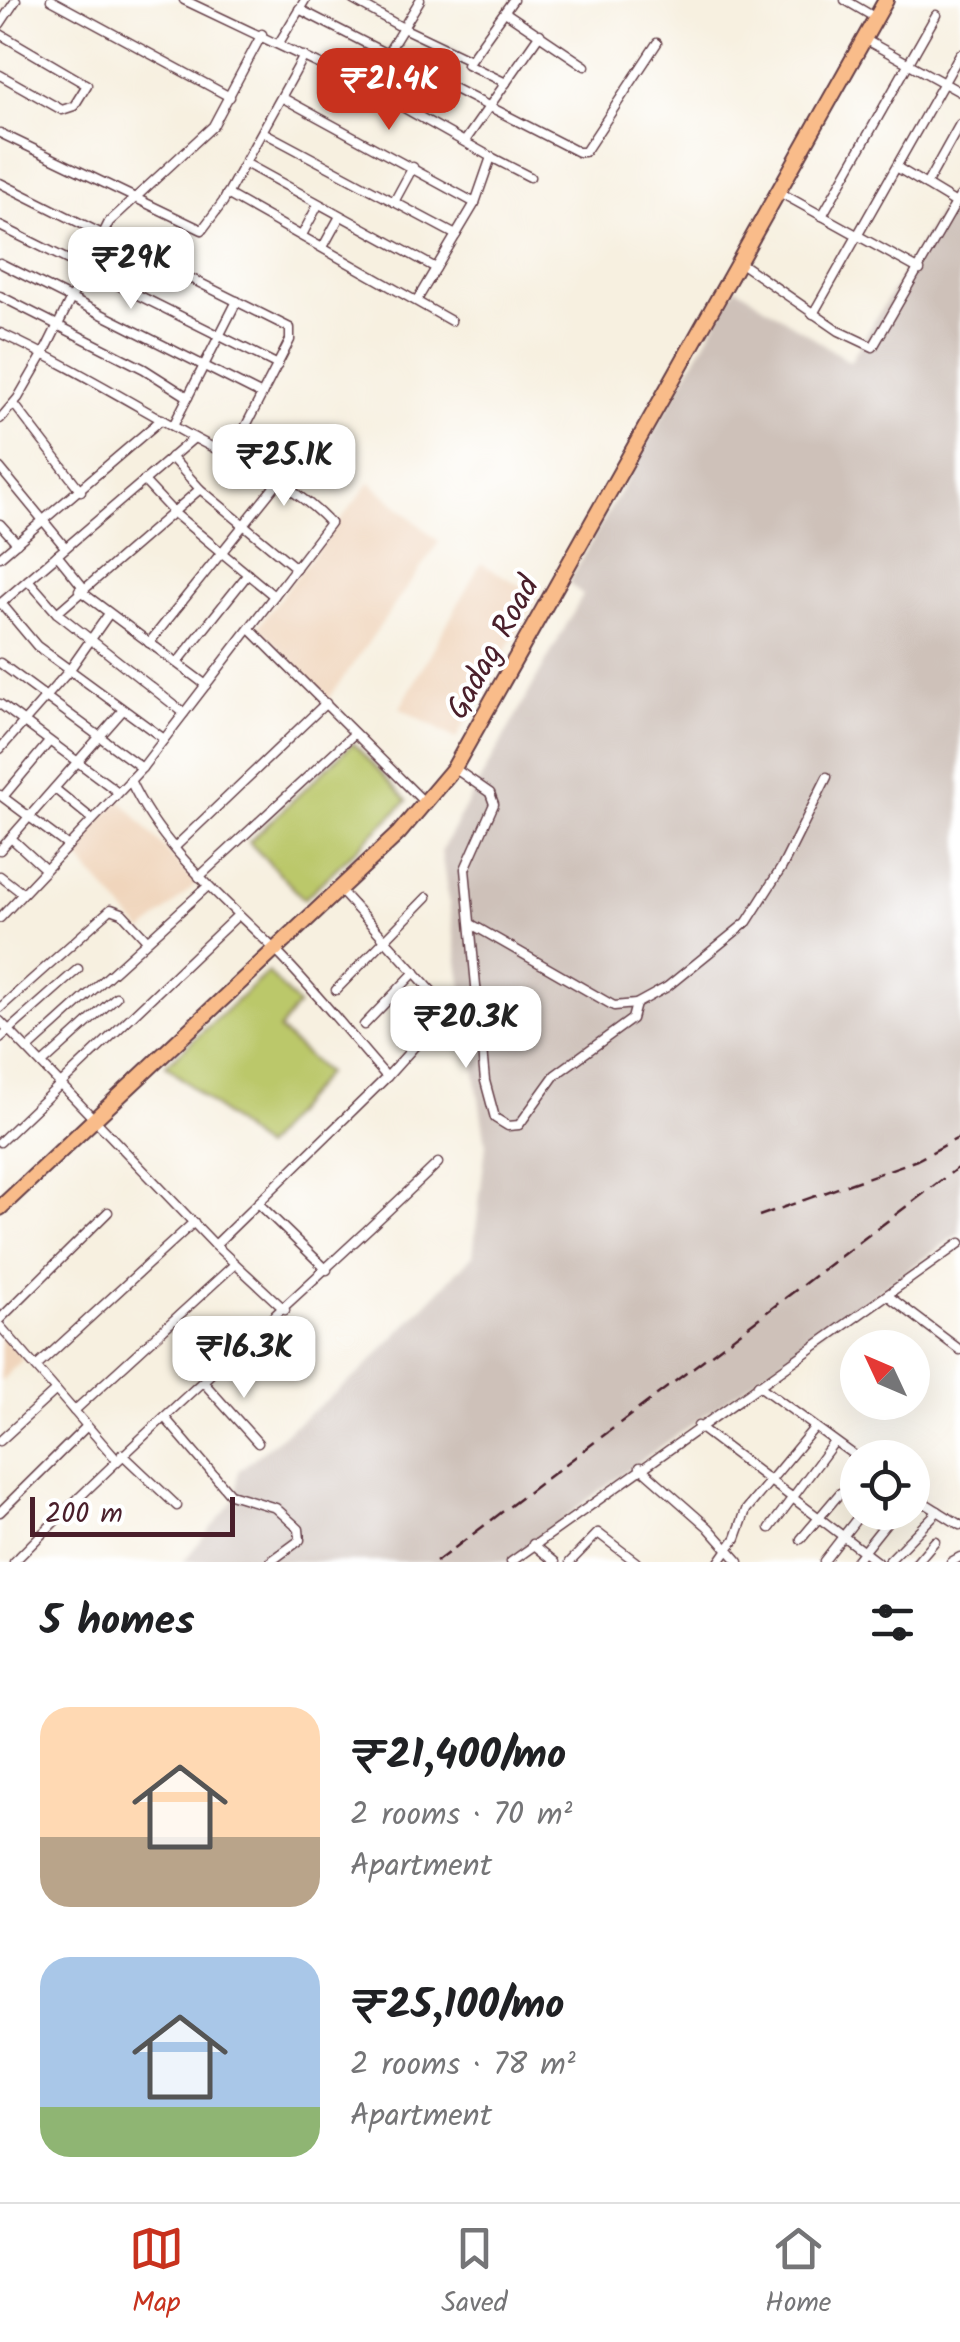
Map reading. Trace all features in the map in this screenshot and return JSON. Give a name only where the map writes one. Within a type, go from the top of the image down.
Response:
[{"type":"highway","name":"Gadag Road","points":[[272,948],[421,799],[464,740],[878,0]]},
{"type":"highway","name":"Gadag Road","points":[[0,1198],[399,833],[454,768],[886,0]]},
{"type":"highway","name":"Gadag Road","points":[[0,1208],[93,1115]]},
{"type":"street","points":[[0,24],[16,0]]},
{"type":"street","points":[[51,0],[230,97]]},
{"type":"street","points":[[184,0],[367,87],[530,177]]},
{"type":"street","points":[[354,0],[470,60],[513,0]]},
{"type":"street","points":[[367,87],[420,0]]},
{"type":"street","points":[[846,0],[870,14]]},
{"type":"street","points":[[279,43],[302,4],[488,110],[585,152],[657,43]]},
{"type":"street","points":[[506,12],[585,66]]},
{"type":"street","points":[[822,216],[936,14]]},
{"type":"street","points":[[0,34],[87,85],[74,106],[62,110],[0,75]]},
{"type":"street","points":[[0,419],[14,404],[44,353],[102,234],[132,200],[213,126],[262,34]]},
{"type":"street","points":[[465,141],[540,34]]},
{"type":"street","points":[[864,39],[960,92]]},
{"type":"street","points":[[813,314],[960,54]]},
{"type":"street","points":[[0,133],[197,230],[208,225],[228,194],[304,56]]},
{"type":"street","points":[[466,64],[506,83]]},
{"type":"street","points":[[283,98],[475,203]]},
{"type":"street","points":[[926,184],[960,124]]},
{"type":"street","points":[[263,132],[456,235]]},
{"type":"street","points":[[417,300],[475,203],[492,157]]},
{"type":"street","points":[[245,163],[436,268]]},
{"type":"street","points":[[394,202],[413,167]]},
{"type":"street","points":[[739,262],[813,314],[866,347],[873,346],[958,199],[898,168]]},
{"type":"street","points":[[0,182],[292,330],[232,454]]},
{"type":"street","points":[[779,192],[920,270]]},
{"type":"street","points":[[228,194],[450,320]]},
{"type":"street","points":[[302,235],[318,205]]},
{"type":"street","points":[[323,247],[339,218]]},
{"type":"street","points":[[0,226],[278,364]]},
{"type":"street","points":[[0,263],[262,395]]},
{"type":"street","points":[[0,296],[188,397]]},
{"type":"street","points":[[173,426],[236,302]]},
{"type":"street","points":[[0,333],[44,353],[194,438],[232,454],[278,482],[330,523],[142,768],[0,918]]},
{"type":"street","points":[[14,404],[81,490]]},
{"type":"street","points":[[0,557],[162,420]]},
{"type":"street","points":[[164,739],[68,672],[37,646],[1,603],[194,438]]},
{"type":"street","points":[[172,458],[200,490],[296,568]]},
{"type":"street","points":[[0,468],[65,548]]},
{"type":"street","points":[[144,481],[174,513],[274,596]]},
{"type":"street","points":[[150,643],[278,482]]},
{"type":"street","points":[[57,613],[81,588],[200,490]]},
{"type":"street","points":[[0,524],[17,543]]},
{"type":"street","points":[[57,555],[81,588],[108,615],[206,685]]},
{"type":"street","points":[[177,663],[248,574]]},
{"type":"street","points":[[28,580],[90,642],[184,713]]},
{"type":"street","points":[[0,749],[68,672],[108,615]]},
{"type":"street","points":[[250,629],[421,799]]},
{"type":"street","points":[[0,664],[142,768]]},
{"type":"street","points":[[175,847],[326,703]]},
{"type":"street","points":[[0,704],[118,792]]},
{"type":"street","points":[[0,850],[123,710]]},
{"type":"street","points":[[199,877],[354,734]]},
{"type":"street","points":[[49,742],[2,796],[67,845]]},
{"type":"street","points":[[454,768],[490,793],[494,804],[466,859],[488,1098],[501,1123],[514,1126],[524,1120],[555,1076],[632,1018],[636,1004]]},
{"type":"street","points":[[471,924],[614,1006],[636,1004],[667,987],[747,922],[782,868],[827,776]]},
{"type":"street","points":[[130,780],[142,804],[199,877],[272,948],[387,1077]]},
{"type":"street","points":[[55,789],[92,819]]},
{"type":"street","points":[[11,838],[45,869]]},
{"type":"street","points":[[0,876],[22,893]]},
{"type":"street","points":[[28,1049],[208,886]]},
{"type":"street","points":[[215,1245],[448,1012],[338,889]]},
{"type":"street","points":[[336,990],[427,897]]},
{"type":"street","points":[[0,1008],[111,909],[122,913],[147,940]]},
{"type":"street","points":[[0,1142],[238,916]]},
{"type":"street","points":[[0,1038],[78,969]]},
{"type":"street","points":[[364,1025],[415,972]]},
{"type":"street","points":[[42,1064],[116,997]]},
{"type":"street","points":[[0,1021],[215,1245],[284,1310]]},
{"type":"street","points":[[14,1562],[119,1456],[166,1419],[438,1163]]},
{"type":"street","points":[[258,1203],[327,1270]]},
{"type":"street","points":[[108,1212],[0,1323],[87,1426],[178,1506]]},
{"type":"street","points":[[36,1367],[194,1222]]},
{"type":"street","points":[[518,1560],[534,1544],[640,1467],[960,1243]]},
{"type":"street","points":[[74,1411],[235,1264]]},
{"type":"street","points":[[887,1295],[960,1350]]},
{"type":"street","points":[[204,1384],[258,1443]]},
{"type":"street","points":[[758,1385],[840,1446]]},
{"type":"street","points":[[0,1441],[56,1390]]},
{"type":"street","points":[[166,1419],[215,1480],[234,1497],[276,1508],[300,1531],[294,1545],[270,1562]]},
{"type":"street","points":[[0,1512],[87,1426]]},
{"type":"street","points":[[698,1426],[877,1562]]},
{"type":"street","points":[[719,1562],[746,1510],[814,1428]]},
{"type":"street","points":[[770,1528],[834,1442]]},
{"type":"street","points":[[640,1467],[739,1562]]},
{"type":"street","points":[[800,1539],[840,1492]]},
{"type":"street","points":[[930,1506],[960,1524]]},
{"type":"street","points":[[888,1562],[938,1511]]},
{"type":"street","points":[[824,1561],[848,1530]]},
{"type":"street","points":[[855,1562],[881,1530]]},
{"type":"street","points":[[570,1562],[601,1533],[636,1562]]},
{"type":"street","points":[[917,1562],[935,1541]]},
{"type":"street","points":[[534,1544],[555,1562]]},
{"type":"street","points":[[951,1562],[960,1557]]},
{"type":"shaded area","points":[[960,177],[960,1233],[599,1491],[510,1562],[183,1562],[237,1496],[238,1471],[361,1372],[473,1255],[486,1144],[441,851],[583,595],[568,583],[736,287],[850,362]]},
{"type":"shaded area","points":[[370,482],[439,542],[327,701],[258,626]]},
{"type":"shaded area","points":[[481,563],[537,595],[456,739],[400,708]]},
{"type":"shaded area","points":[[120,799],[196,884],[143,932],[71,850]]},
{"type":"shaded area","points":[[0,1333],[23,1359],[0,1382]]},
{"type":"green space","points":[[353,743],[407,801],[304,899],[249,842]]},
{"type":"green space","points":[[268,972],[298,1005],[279,1030],[326,1073],[263,1148],[166,1065]]},
{"type":"railway","points":[[759,1216],[917,1160],[960,1137]]},
{"type":"railway","points":[[436,1562],[960,1166]]}]
